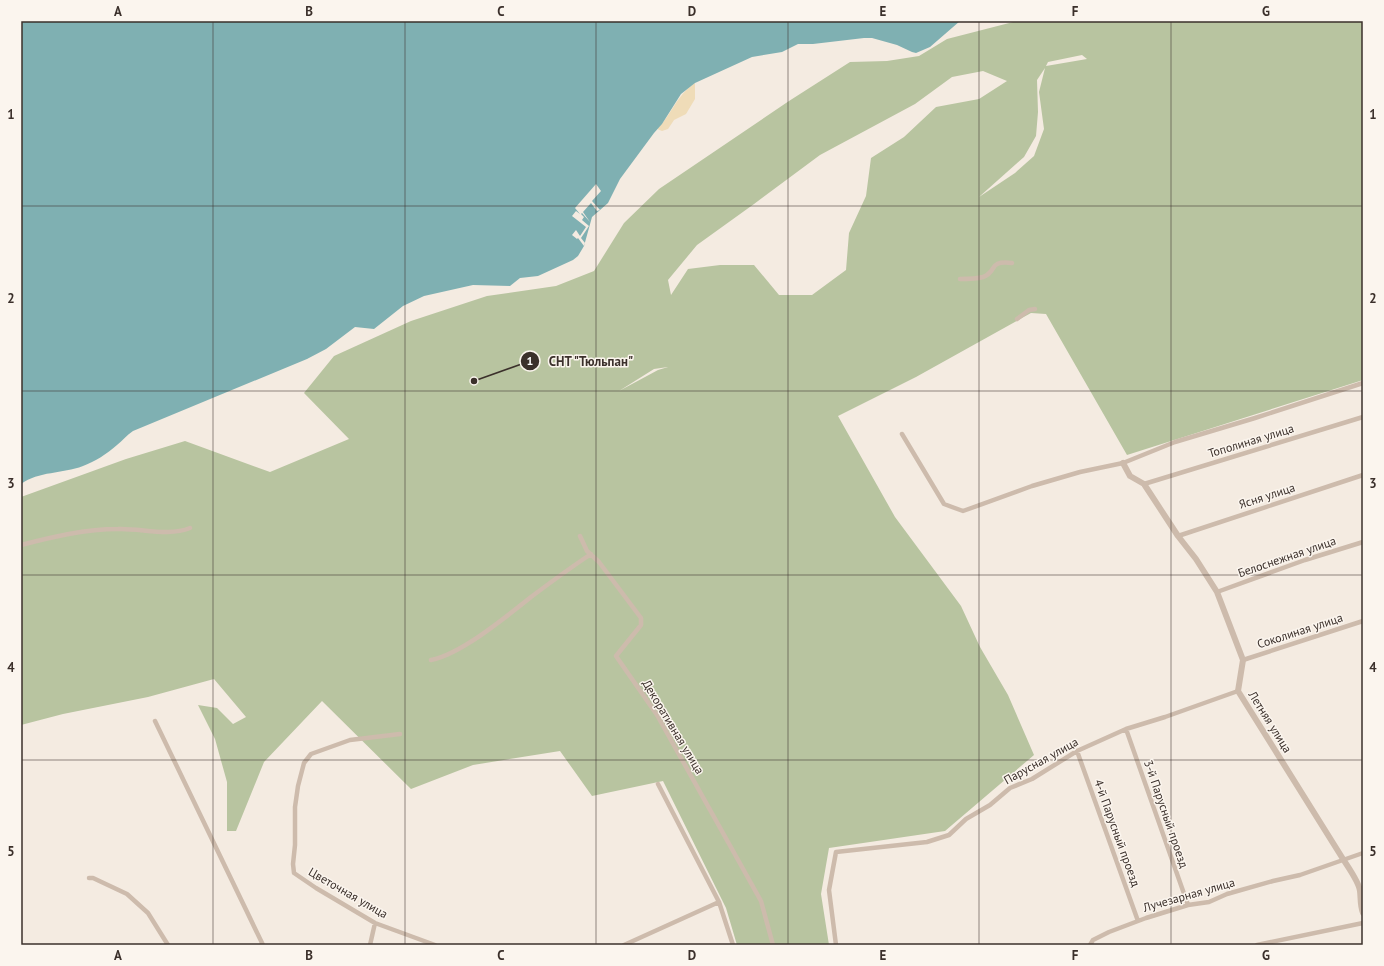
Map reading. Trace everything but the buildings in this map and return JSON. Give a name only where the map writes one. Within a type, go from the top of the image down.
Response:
[{"type":"street","points":[[960,279],[983,277],[989,273],[996,264],[1002,262],[1012,263]]},
{"type":"street","points":[[1017,319],[1029,310],[1035,308]]},
{"type":"street","points":[[902,434],[944,504],[963,510],[1032,486],[1080,472],[1123,463],[1175,442],[1363,383]]},
{"type":"street","name":"Тополиная улица","points":[[1144,484],[1363,417]]},
{"type":"street","points":[[1123,463],[1130,476],[1144,484],[1217,592],[1243,660]]},
{"type":"street","name":"Ясня улица","points":[[1178,536],[1363,475]]},
{"type":"street","points":[[21,545],[42,539],[94,531],[118,529],[176,532],[190,528]]},
{"type":"street","name":"Декоративная улица","points":[[580,536],[587,551],[599,562],[641,618],[641,625],[616,656],[657,715],[761,901],[773,945]]},
{"type":"street","name":"Белоснежная улица","points":[[1217,592],[1305,560],[1363,542]]},
{"type":"street","points":[[431,660],[442,658],[478,637],[562,573],[591,554]]},
{"type":"street","name":"Соколиная улица","points":[[1243,660],[1363,621]]},
{"type":"street","name":"Летняя улица","points":[[1243,660],[1238,691],[1358,885],[1361,894],[1360,903],[1363,913]]},
{"type":"street","name":"Парусная улица","points":[[836,945],[828,890],[836,852],[927,842],[949,835],[966,819],[990,805],[1010,788],[1032,780],[1077,751],[1126,729],[1238,691]]},
{"type":"street","points":[[156,721],[263,945]]},
{"type":"street","name":"3-й Парусный проезд","points":[[1126,729],[1188,905]]},
{"type":"street","name":"Цветочная улица","points":[[400,734],[350,740],[310,754],[304,763],[298,786],[295,808],[294,873],[316,888],[375,922],[435,945]]},
{"type":"street","name":"4-й Парусный проезд","points":[[1077,751],[1138,921]]},
{"type":"street","points":[[658,784],[719,902],[733,945]]},
{"type":"street","name":"Лучезарная улица","points":[[1090,945],[1093,940],[1138,921],[1188,905],[1209,902],[1227,894],[1273,880],[1300,875],[1363,853]]},
{"type":"street","points":[[89,878],[93,878],[127,894],[148,913],[168,945]]},
{"type":"street","points":[[624,945],[719,902]]},
{"type":"street","points":[[370,945],[375,922]]},
{"type":"street","points":[[1257,945],[1363,923]]},
{"type":"green space","points":[[1017,21],[1363,21],[1363,380],[1127,455],[1046,314],[1031,313],[916,377],[838,416],[895,517],[961,606],[980,647],[1008,695],[1034,755],[945,831],[829,848],[821,894],[829,945],[737,945],[726,908],[663,781],[592,796],[560,751],[473,765],[411,789],[322,701],[264,762],[236,831],[227,831],[227,782],[215,739],[198,705],[217,708],[233,724],[246,717],[214,679],[148,697],[63,714],[21,725],[21,497],[126,459],[185,441],[270,472],[349,439],[304,393],[334,356],[411,321],[487,296],[556,286],[594,271],[624,223],[659,189],[789,101],[850,62],[887,61],[919,56],[947,39]],"holes":[[[1082,55],[1087,59],[1046,66],[1048,62]],[[1045,68],[1039,92],[1044,129],[1034,156],[1015,173],[979,197],[1024,157],[1036,136],[1038,112],[1037,80]],[[983,71],[1007,81],[979,99],[936,107],[904,137],[871,158],[866,196],[849,233],[846,270],[812,295],[779,295],[754,265],[720,265],[688,269],[671,295],[668,280],[697,245],[820,155],[915,104],[952,77]],[[668,367],[658,370],[619,391],[654,369]]]},
{"type":"sand","points":[[695,83],[695,99],[686,114],[674,120],[668,129],[662,131],[657,129],[667,117],[678,99]]},
{"type":"water","points":[[21,21],[960,21],[930,47],[916,53],[897,45],[872,38],[813,44],[798,44],[782,52],[752,57],[695,83],[681,94],[662,124],[620,179],[608,203],[592,217],[584,246],[578,256],[573,260],[538,276],[520,278],[510,286],[473,285],[424,296],[403,306],[374,329],[355,327],[326,349],[307,359],[133,431],[109,452],[92,462],[75,469],[35,477],[21,484]]},
{"type":"pier","points":[[596,184],[601,191],[592,201],[600,210],[597,211],[591,203],[583,212],[590,222],[582,213],[581,214],[584,217],[582,220],[589,226],[581,238],[585,243],[584,246],[578,238],[577,239],[572,235],[576,230],[580,236],[586,227],[572,216],[576,211],[580,214],[575,208]]},
{"type":"place","name":"СНТ \"Тюльпан\"","points":[[474,381]]}]
